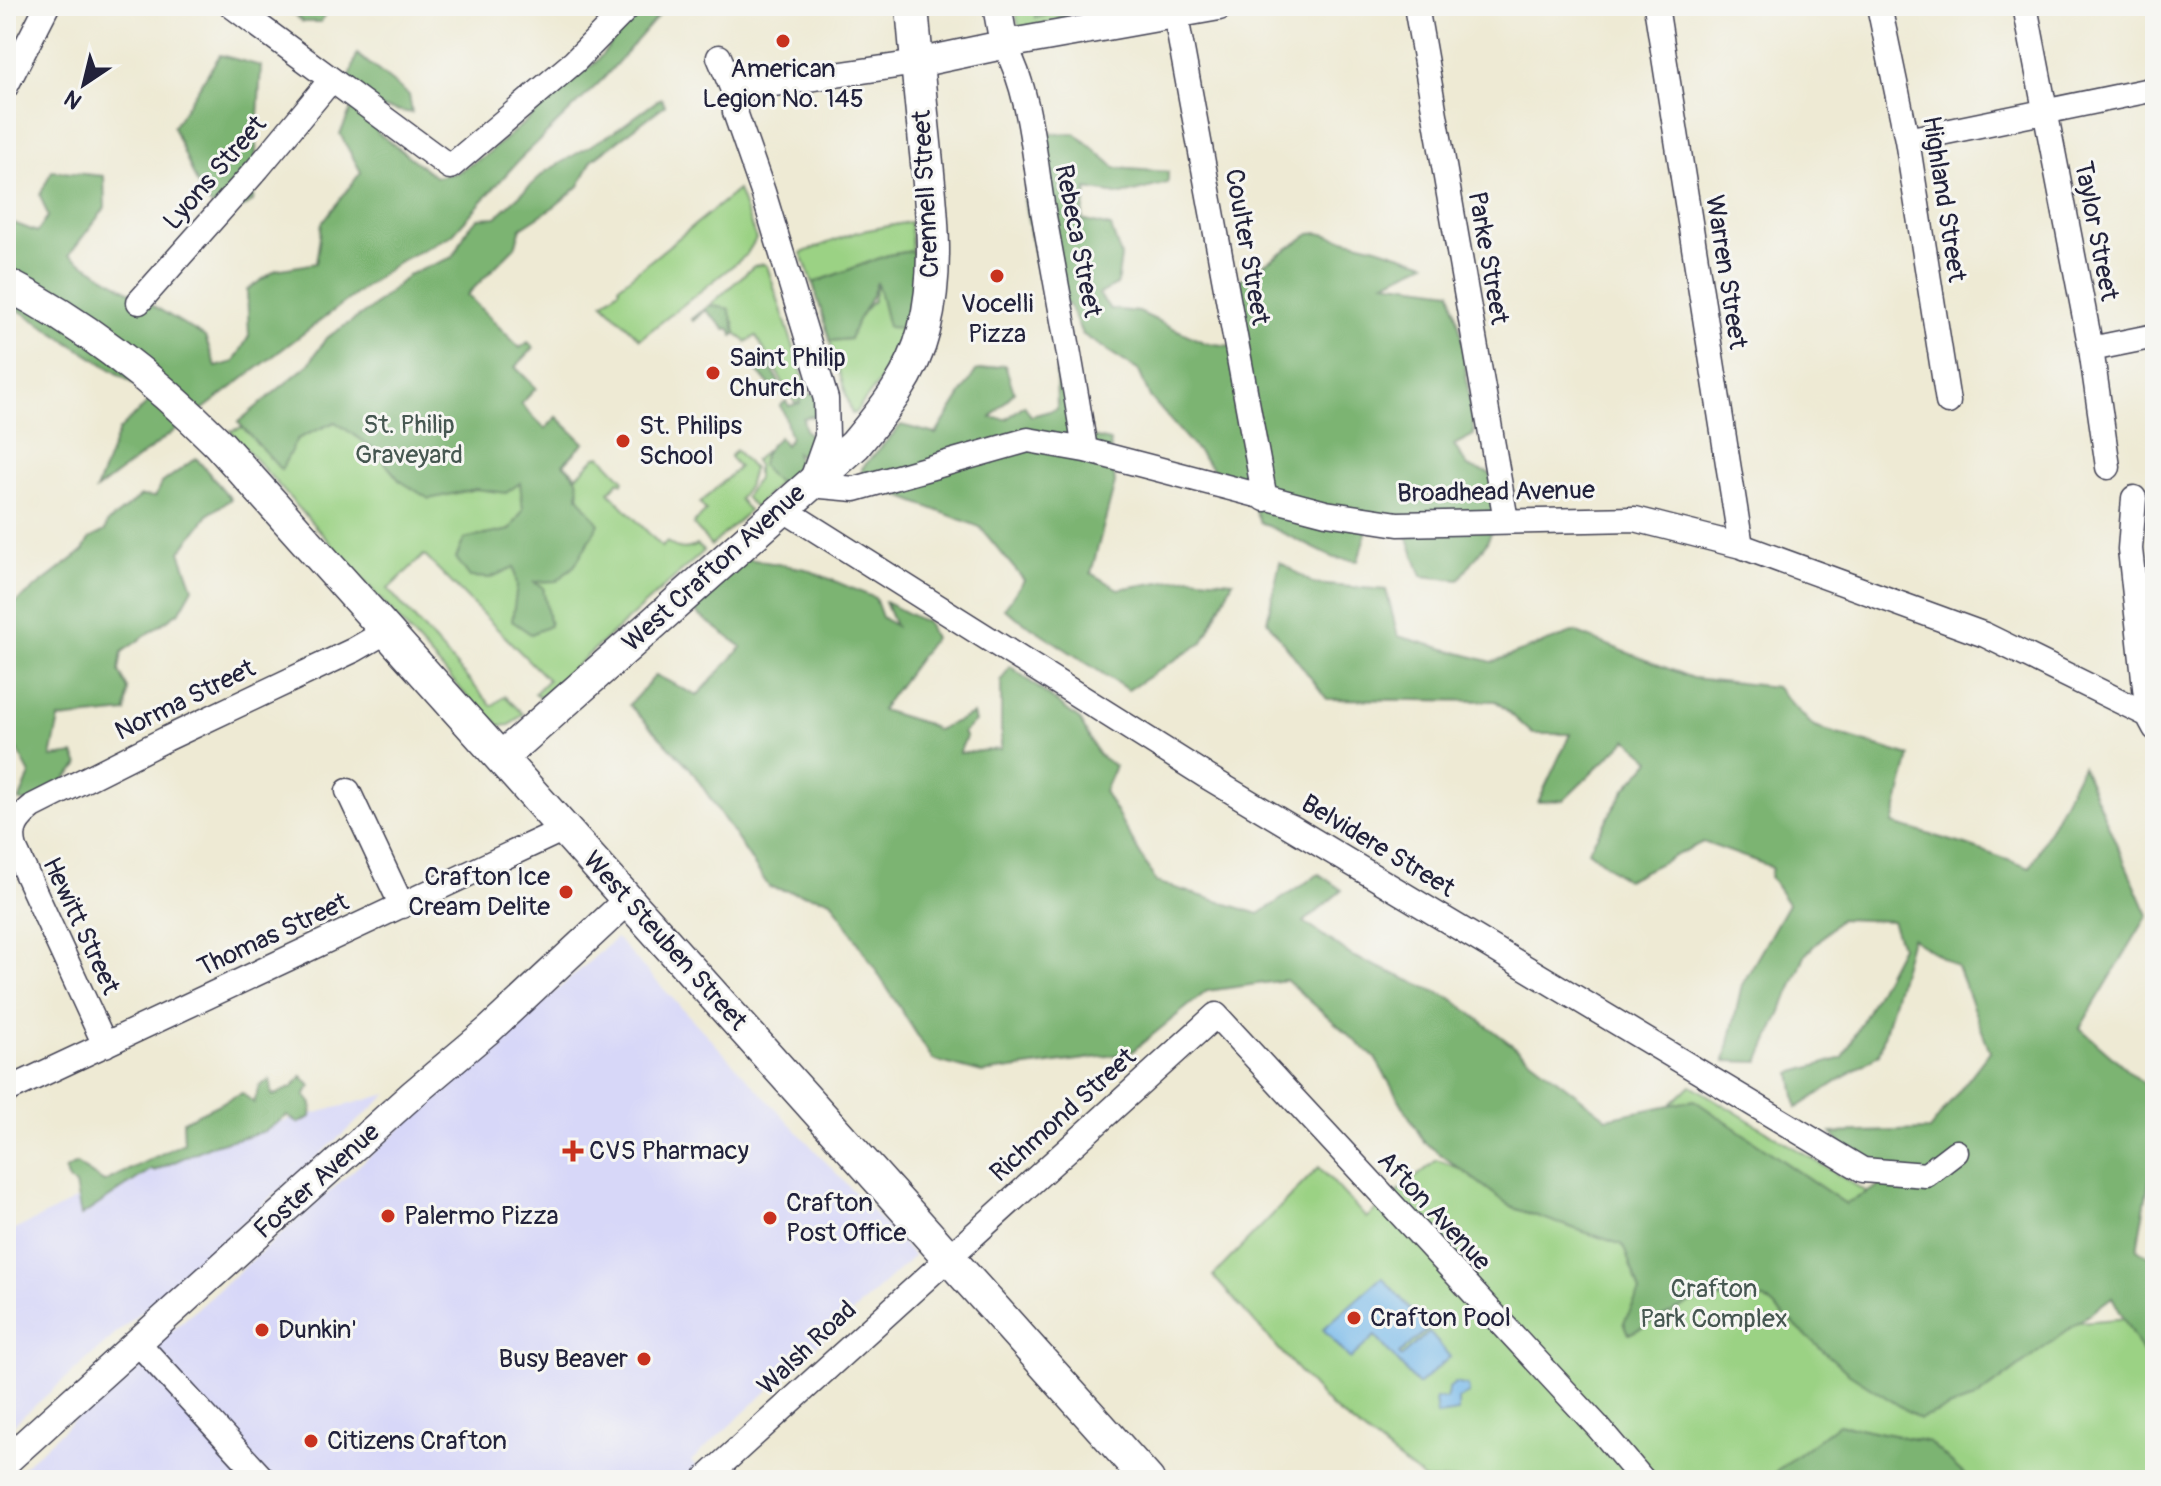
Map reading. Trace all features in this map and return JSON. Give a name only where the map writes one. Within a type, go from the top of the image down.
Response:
[{"type":"main road","name":"Crennell Street","points":[[810,485],[855,445],[893,398],[924,333],[932,290],[933,248],[912,6]]},
{"type":"main road","name":"West Steuben Street","points":[[6,284],[66,319],[179,404],[219,444],[1148,1480]]},
{"type":"main road","name":"West Crafton Avenue","points":[[501,758],[810,485]]},
{"type":"street","points":[[6,86],[47,6]]},
{"type":"street","points":[[232,6],[450,167],[574,62],[629,6]]},
{"type":"street","points":[[997,6],[1004,44]]},
{"type":"street","points":[[734,101],[1175,10],[1219,6]]},
{"type":"street","name":"Parke Street","points":[[1416,6],[1506,520]]},
{"type":"street","name":"Warren Street","points":[[1656,6],[1741,546]]},
{"type":"street","name":"Highland Street","points":[[1879,6],[1907,140],[1948,402]]},
{"type":"street","name":"Taylor Street","points":[[2025,6],[2091,349],[2108,467]]},
{"type":"street","name":"Coulter Street","points":[[1175,10],[1265,499]]},
{"type":"street","name":"Rebeca Street","points":[[1004,44],[1014,63],[1025,108],[1071,356],[1085,450]]},
{"type":"street","name":"West Crafton Avenue","points":[[719,57],[826,399],[827,437],[810,485]]},
{"type":"street","name":"Lyons Street","points":[[139,302],[331,80]]},
{"type":"street","points":[[1907,140],[2155,89]]},
{"type":"street","points":[[2091,349],[2155,336]]},
{"type":"street","name":"Broadhead Avenue","points":[[810,485],[855,489],[1028,440],[1085,450],[1326,513],[1398,524],[1635,519],[1741,546],[1985,635],[2152,722]]},
{"type":"street","points":[[2134,498],[2130,549],[2152,722]]},
{"type":"street","name":"Belvidere Street","points":[[783,509],[1206,776],[1863,1170],[1926,1175],[1956,1152]]},
{"type":"street","points":[[1985,635],[1997,613]]},
{"type":"street","name":"Norma Street","points":[[13,828],[33,806],[354,650],[387,631]]},
{"type":"street","points":[[348,791],[402,906]]},
{"type":"street","name":"Hewitt Street","points":[[13,828],[15,849],[105,1045]]},
{"type":"street","name":"Thomas Street","points":[[6,1091],[564,829]]},
{"type":"street","name":"Foster Avenue","points":[[6,1461],[414,1093],[490,1029],[628,900]]},
{"type":"street","name":"Richmond Street","points":[[947,1256],[1216,1015]]},
{"type":"street","name":"Afton Avenue","points":[[1216,1015],[1598,1427],[1643,1480]]},
{"type":"street","name":"Walsh Road","points":[[704,1480],[947,1256]]},
{"type":"street","points":[[138,1343],[264,1480]]},
{"type":"shaded area","points":[[616,938],[914,1256],[691,1461],[708,1480],[9,1480],[131,1367]]},
{"type":"shaded area","points":[[388,1094],[6,1431],[6,1234],[180,1149]]},
{"type":"green space","points":[[285,6],[329,6],[321,22],[302,22]]},
{"type":"green space","points":[[655,6],[667,6],[604,78],[518,161],[452,235],[398,262],[96,490],[119,430],[154,397],[6,302],[6,220],[37,232],[48,216],[40,195],[52,171],[104,176],[105,208],[69,255],[205,337],[216,367],[234,362],[249,336],[247,290],[276,270],[316,263],[322,223],[361,172],[340,134],[359,92],[348,83],[357,54],[409,95],[412,113],[383,108],[377,132],[436,177],[456,173],[486,155],[596,62],[629,22]]},
{"type":"green space","points":[[1014,6],[1033,6],[1058,13],[1060,21],[1019,28]]},
{"type":"green space","points":[[1032,6],[1126,6],[1060,21],[1058,13],[1036,18]]},
{"type":"green space","points":[[220,55],[261,66],[253,202],[223,218],[202,195],[173,127]]},
{"type":"green space","points":[[661,98],[665,105],[592,160],[579,186],[521,228],[515,247],[467,295],[520,348],[528,342],[534,348],[515,367],[536,388],[521,404],[545,429],[557,417],[584,443],[563,464],[576,478],[578,496],[599,524],[575,565],[557,581],[533,582],[543,587],[550,626],[531,634],[512,621],[517,586],[514,567],[490,578],[470,577],[456,558],[464,539],[510,530],[523,510],[520,483],[506,493],[476,489],[429,499],[399,480],[373,448],[335,422],[297,439],[281,470],[238,422],[309,364],[326,338],[369,310],[410,274],[453,257],[468,228],[479,218],[496,217],[545,172],[614,132]]},
{"type":"green space","points":[[1075,133],[1116,168],[1168,172],[1168,183],[1122,195],[1087,189],[1082,220],[1111,227],[1121,256],[1117,285],[1099,294],[1110,309],[1139,312],[1205,343],[1232,346],[1235,283],[1310,234],[1319,233],[1426,263],[1385,282],[1451,291],[1461,333],[1474,435],[1454,445],[1468,467],[1489,473],[1506,499],[1487,542],[1459,580],[1422,576],[1405,531],[1368,526],[1358,561],[1334,558],[1260,522],[1244,486],[1219,476],[1150,397],[1139,371],[1082,334],[1070,307],[1038,275],[1024,199],[1046,188],[1043,134]]},
{"type":"green space","points":[[738,190],[756,239],[746,255],[640,339],[603,303],[620,289],[619,286]]},
{"type":"green space","points":[[910,222],[912,251],[888,255],[813,283],[801,253],[857,232]]},
{"type":"green space","points":[[912,251],[927,297],[920,322],[902,328],[888,327],[877,282],[850,339],[830,341],[813,283],[888,255]]},
{"type":"green space","points":[[764,264],[807,388],[798,393],[800,404],[795,403],[756,336],[746,342],[736,333],[734,321],[710,305],[754,266]]},
{"type":"green space","points":[[878,280],[902,328],[905,327],[879,382],[852,414],[830,341],[850,339],[854,322],[873,301]]},
{"type":"green space","name":"St. Philip Graveyard","points":[[466,295],[527,355],[515,367],[536,388],[521,404],[545,429],[557,417],[584,443],[564,464],[577,476],[596,457],[601,456],[624,480],[609,492],[662,547],[667,542],[682,549],[697,545],[704,551],[540,698],[535,693],[548,680],[424,555],[388,589],[492,706],[505,696],[523,714],[510,725],[500,726],[492,718],[488,720],[230,431],[243,427]]},
{"type":"green space","points":[[710,305],[729,309],[736,333],[733,336],[732,331],[726,330],[706,310],[693,321]]},
{"type":"green space","points":[[764,356],[785,393],[785,396],[753,368]]},
{"type":"green space","points":[[1005,365],[1014,392],[991,418],[1007,419],[1024,405],[1031,416],[1057,409],[1056,371],[1063,370],[1088,436],[1110,441],[1115,483],[1091,573],[1118,589],[1191,577],[1233,581],[1203,642],[1128,690],[1004,609],[1024,580],[980,527],[863,482],[862,468],[901,425],[936,434],[976,371]]},
{"type":"green space","points":[[807,388],[809,394],[818,394],[818,422],[812,416],[803,418],[805,430],[815,441],[808,459],[796,453],[795,470],[782,484],[762,466],[764,457],[769,446],[779,437],[785,445],[791,437],[780,406],[786,401],[789,406],[800,403],[798,393]]},
{"type":"green space","points":[[736,450],[753,469],[748,486],[739,499],[749,511],[711,546],[693,524],[706,511],[700,503],[739,467],[730,457]]},
{"type":"green space","points":[[765,451],[763,458],[771,477],[779,482],[755,508],[745,497],[757,479],[754,461]]},
{"type":"green space","points":[[196,458],[231,499],[209,514],[180,552],[193,588],[180,611],[122,652],[119,671],[128,689],[126,712],[59,719],[51,757],[74,754],[79,765],[61,783],[49,804],[19,801],[30,774],[14,744],[6,752],[6,610],[83,551],[89,539],[105,531],[107,523],[141,496],[155,497],[162,483]]},
{"type":"green space","points":[[737,557],[806,569],[875,598],[882,617],[895,626],[885,602],[927,623],[934,638],[881,710],[937,730],[973,714],[975,722],[963,732],[966,737],[959,753],[1001,749],[1001,681],[1010,666],[1080,720],[1098,754],[1115,766],[1104,791],[1156,882],[1259,914],[1319,874],[1342,890],[1304,922],[1352,956],[1451,998],[1607,1118],[1694,1100],[1846,1204],[1880,1185],[1831,1133],[1929,1130],[1990,1051],[1957,967],[1911,938],[1879,1054],[1797,1108],[1791,1073],[1843,1058],[1901,946],[1892,921],[1840,919],[1806,954],[1759,1062],[1725,1061],[1742,985],[1788,904],[1770,877],[1772,867],[1703,842],[1626,880],[1588,851],[1626,788],[1651,760],[1627,739],[1564,800],[1538,802],[1570,734],[1533,734],[1496,701],[1327,699],[1267,621],[1280,562],[1314,584],[1386,590],[1398,636],[1492,662],[1575,632],[1692,678],[1776,687],[1814,727],[1910,756],[1893,824],[2030,868],[2082,766],[2148,915],[2080,1028],[2155,1094],[2155,1147],[2137,1249],[2155,1261],[2155,1355],[2143,1354],[2112,1297],[1978,1397],[1920,1419],[1848,1373],[1765,1299],[1700,1298],[1629,1334],[1624,1322],[1640,1292],[1623,1245],[1513,1208],[1424,1142],[1375,1058],[1286,980],[1207,991],[1130,1053],[982,1073],[933,1060],[831,900],[769,887],[690,768],[629,705],[656,675],[697,696],[742,647],[696,613],[704,586]]},
{"type":"green space","points":[[302,1076],[311,1086],[305,1095],[312,1104],[311,1117],[298,1123],[287,1116],[265,1131],[210,1146],[154,1171],[152,1169],[81,1216],[75,1185],[69,1181],[65,1170],[76,1164],[104,1182],[184,1143],[183,1121],[242,1093],[254,1103],[259,1086],[270,1080],[272,1096],[293,1087]]},
{"type":"green space","name":"Crafton Park Complex","points":[[1691,1085],[2080,1322],[2155,1316],[2155,1480],[1425,1480],[1331,1407],[1213,1276],[1319,1167],[1366,1218],[1437,1160],[1563,1206]]},
{"type":"green space","points":[[1838,1424],[1929,1442],[1970,1480],[1890,1480],[1836,1470],[1773,1480],[1778,1470]]},
{"type":"water","points":[[1382,1277],[1428,1329],[1399,1354],[1401,1357],[1429,1332],[1450,1357],[1418,1385],[1375,1336],[1350,1359],[1323,1329]]},
{"type":"water","points":[[1455,1383],[1468,1386],[1469,1394],[1458,1399],[1458,1412],[1437,1415],[1435,1399],[1446,1399],[1449,1388]]},
{"type":"place","name":"American Legion No. 145","points":[[783,41]]},
{"type":"place","name":"Vocelli Pizza","points":[[997,276]]},
{"type":"place","name":"Saint Philip Church","points":[[713,373]]},
{"type":"place","name":"St. Philips School","points":[[623,441]]},
{"type":"place","name":"Crafton Ice Cream Delite","points":[[566,892]]},
{"type":"place","name":"CVS Pharmacy","points":[[573,1151]]},
{"type":"place","name":"Palermo Pizza","points":[[388,1216]]},
{"type":"place","name":"Crafton Post Office","points":[[770,1218]]},
{"type":"place","name":"Crafton Pool","points":[[1354,1318]]},
{"type":"place","name":"Dunkin'","points":[[262,1330]]},
{"type":"place","name":"Busy Beaver","points":[[644,1359]]},
{"type":"place","name":"Citizens Crafton","points":[[311,1441]]}]
